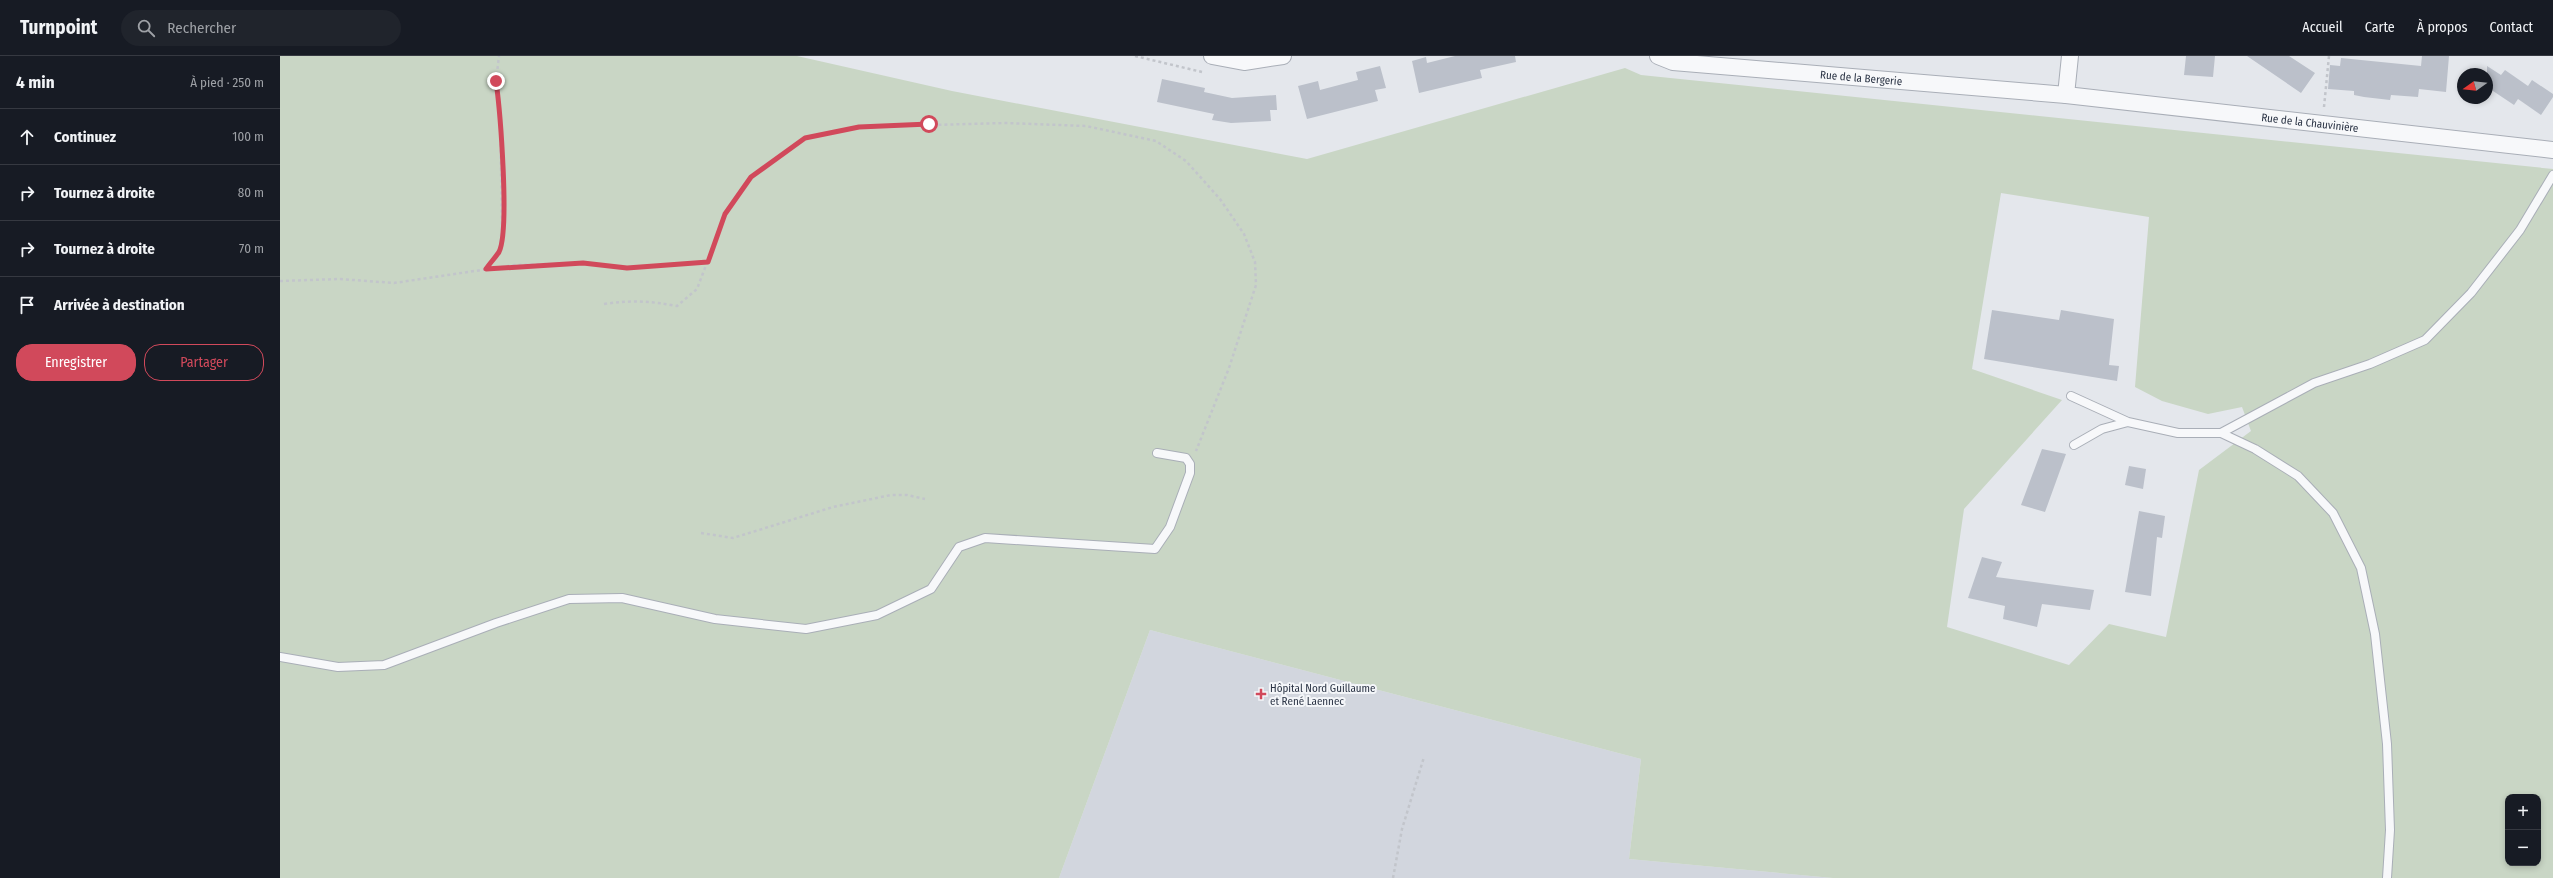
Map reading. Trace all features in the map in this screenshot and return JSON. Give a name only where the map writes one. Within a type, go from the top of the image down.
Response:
[{"type":"street","points":[[1212,56],[1244,62],[1283,56]]},
{"type":"street","name":"Rue de la Bergerie","points":[[1658,56],[1673,62],[2066,95]]},
{"type":"street","points":[[2066,95],[2070,56]]},
{"type":"street","name":"Rue de la Chauvinière","points":[[2066,95],[2553,150]]},
{"type":"lane","points":[[2221,433],[2314,383],[2370,364],[2425,340],[2471,293],[2520,230],[2553,175]]},
{"type":"lane","points":[[2071,396],[2128,422],[2178,433],[2221,433],[2255,449],[2298,476],[2333,513],[2361,568],[2375,634],[2387,744],[2390,830],[2388,878]]},
{"type":"lane","points":[[2074,445],[2102,429],[2128,422]]},
{"type":"lane","points":[[280,657],[338,667],[384,665],[496,623],[569,600],[622,598],[715,619],[806,629],[877,616],[931,589],[958,547],[985,538],[1155,549],[1170,527],[1190,473],[1190,464],[1186,458],[1157,453]]},
{"type":"path","points":[[486,269],[499,251],[502,228],[500,112],[496,81],[499,56]]},
{"type":"path","points":[[1135,56],[1202,72]]},
{"type":"path","points":[[2322,125],[2329,56]]},
{"type":"path","points":[[604,304],[629,300],[652,301],[677,306],[697,289],[725,214],[751,177],[805,138],[859,127],[1006,123],[1086,126],[1156,141],[1186,161],[1220,198],[1244,234],[1255,262],[1256,285],[1229,368],[1190,464]]},
{"type":"path","points":[[280,281],[340,279],[394,283],[486,269],[583,263],[627,268],[708,262]]},
{"type":"path","points":[[701,533],[733,538],[833,507],[891,495],[907,495],[925,499]]},
{"type":"path","points":[[1393,878],[1402,829],[1424,757]]},
{"type":"shaded area","name":"Hôpital Nord Guillaume et René Laennec","points":[[1150,630],[1641,759],[1629,859],[1833,878],[1059,878]]},
{"type":"green space","points":[[280,56],[797,56],[952,91],[1307,159],[1625,68],[1641,75],[2553,169],[2553,878],[1833,878],[1629,859],[1641,759],[1150,630],[1059,878],[280,878]],"holes":[[[2001,193],[2149,217],[2135,387],[2162,401],[2208,414],[2242,407],[2251,431],[2199,470],[2166,637],[2109,624],[2069,665],[1947,627],[1964,509],[2062,400],[1972,369]]]},
{"type":"building","points":[[1455,56],[1515,56],[1516,62],[1480,70],[1482,78],[1419,93],[1412,61],[1426,57],[1427,63]]},
{"type":"building","points":[[2186,56],[2215,56],[2213,77],[2184,75]]},
{"type":"building","points":[[2247,56],[2289,56],[2315,73],[2301,93]]},
{"type":"building","points":[[2422,56],[2449,56],[2446,92],[2419,89],[2418,97],[2391,95],[2390,100],[2354,95],[2354,91],[2328,89],[2330,65],[2340,66],[2341,58],[2421,66]]},
{"type":"building","points":[[1380,66],[1386,88],[1375,90],[1378,101],[1307,119],[1298,86],[1318,81],[1320,90],[1358,80],[1356,72]]},
{"type":"building","points":[[2493,70],[2501,75],[2505,70],[2528,86],[2532,80],[2553,94],[2553,97],[2541,115],[2518,99],[2514,105],[2493,91]]},
{"type":"building","points":[[1162,79],[1205,88],[1204,92],[1232,98],[1276,95],[1277,110],[1270,110],[1271,121],[1231,123],[1212,120],[1214,114],[1157,102]]},
{"type":"building","points":[[1992,310],[2059,320],[2061,310],[2114,319],[2109,365],[2119,366],[2117,381],[1984,359]]},
{"type":"building","points":[[2042,449],[2066,454],[2045,512],[2021,505]]},
{"type":"building","points":[[2129,466],[2146,469],[2143,489],[2125,485]]},
{"type":"building","points":[[2139,511],[2165,516],[2162,538],[2157,537],[2151,596],[2125,592]]},
{"type":"building","points":[[1982,557],[2002,562],[1996,577],[2094,590],[2090,610],[2042,604],[2037,627],[2003,619],[2005,606],[1968,598]]},
{"type":"place","name":"Hôpital Nord Guillaume et René Laennec","points":[[1261,694]]},
{"type":"route","points":[[496,81],[500,112],[503,176],[502,228],[499,251],[486,269],[515,265],[583,263],[627,268],[708,262],[725,214],[751,177],[805,138],[859,127],[929,124]]}]
